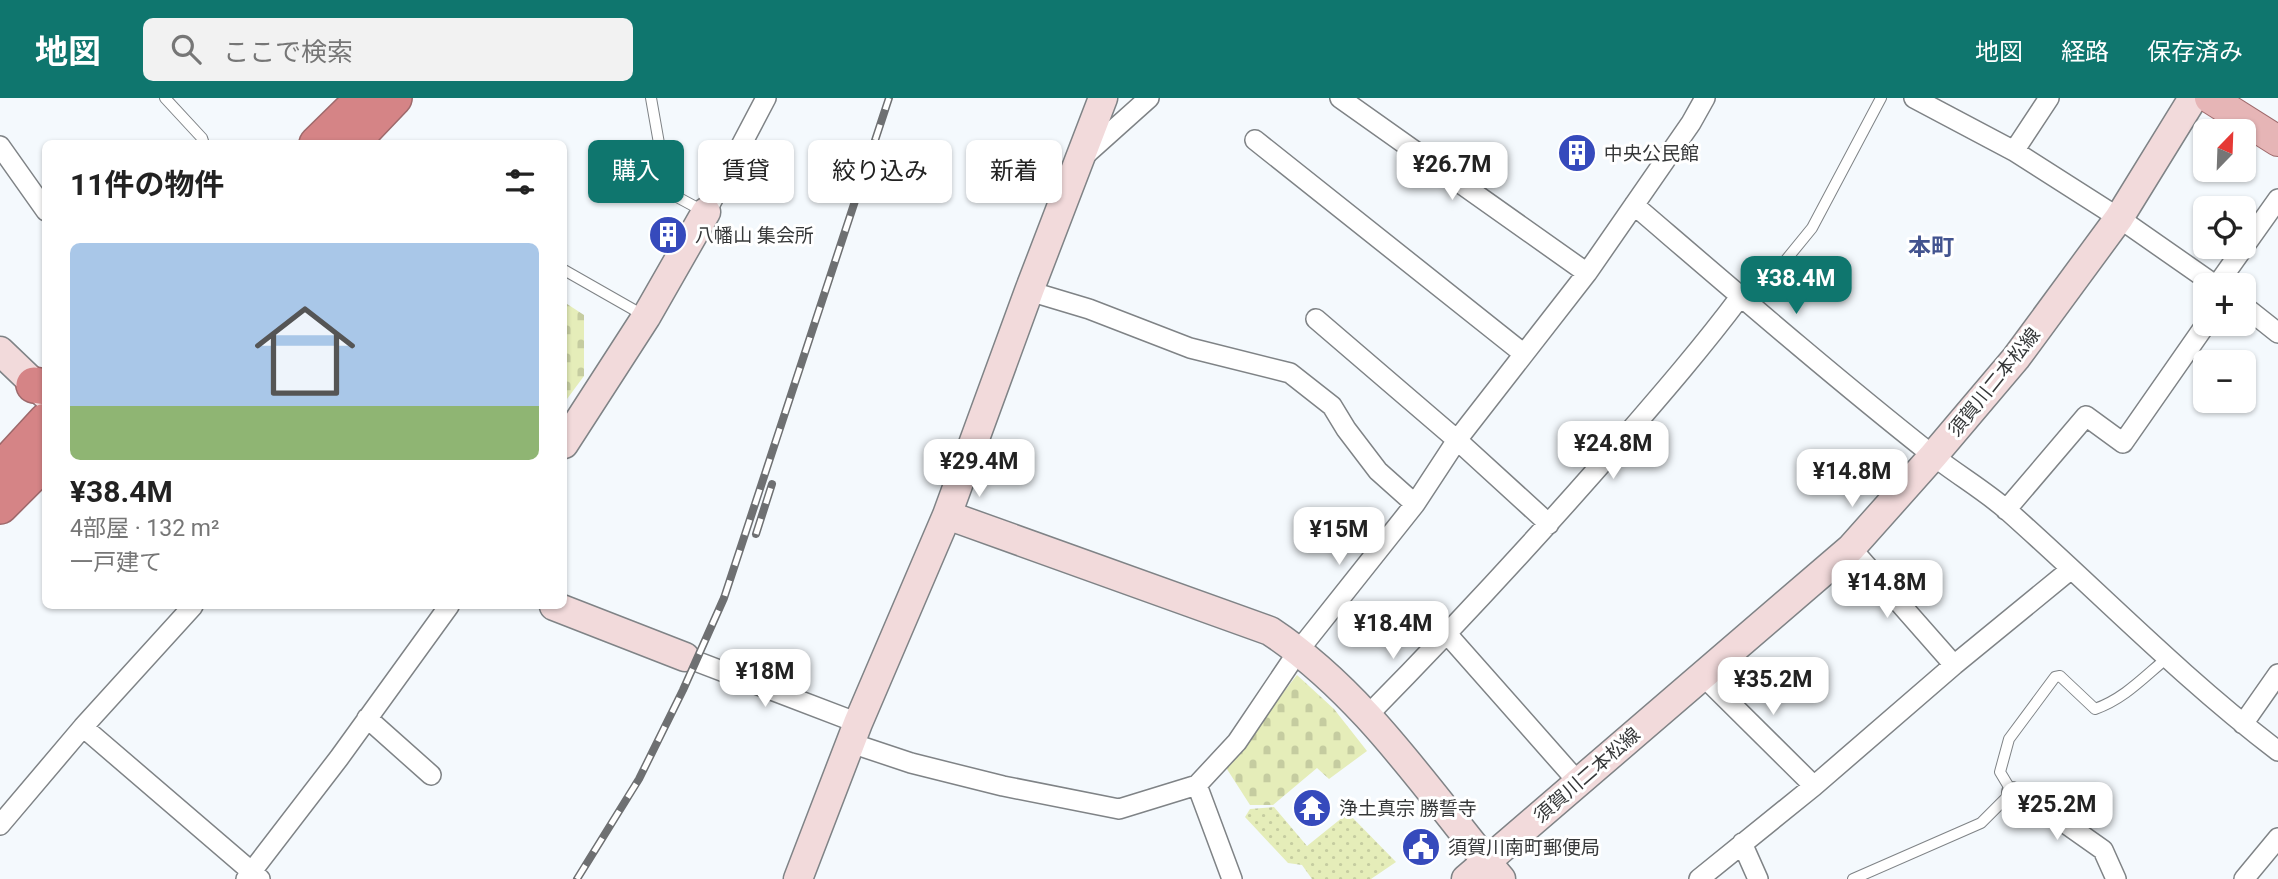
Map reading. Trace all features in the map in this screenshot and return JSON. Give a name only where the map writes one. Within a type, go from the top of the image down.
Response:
[{"type":"highway","points":[[327,140],[358,127],[394,98]]},
{"type":"highway","points":[[0,471],[42,410]]},
{"type":"highway","points":[[0,478],[12,473],[42,411]]},
{"type":"highway","points":[[0,506],[42,464]]},
{"type":"main road","points":[[2210,98],[2278,141]]},
{"type":"street","points":[[567,439],[646,317],[706,212],[766,98]]},
{"type":"street","points":[[799,879],[854,733],[947,515],[1029,291],[1104,98]]},
{"type":"street","points":[[1078,161],[1149,98]]},
{"type":"street","points":[[1340,98],[1587,273]]},
{"type":"street","points":[[562,609],[685,657],[854,733],[911,763],[1003,786],[1119,809],[1197,785],[1237,742],[1299,650],[1415,504],[1457,440],[1587,273],[1691,123],[1705,98]]},
{"type":"street","points":[[1914,98],[2014,151],[2199,273]]},
{"type":"street","points":[[2014,151],[2049,98]]},
{"type":"street","name":"須賀川二本松線","points":[[1485,874],[1578,782],[1851,548],[2016,358],[2119,218],[2193,98]]},
{"type":"street","points":[[1255,140],[1524,354]]},
{"type":"street","points":[[0,146],[42,205]]},
{"type":"street","points":[[2225,273],[2278,199]]},
{"type":"street","points":[[1634,205],[1933,456],[2006,510],[2166,658],[2278,751]]},
{"type":"street","points":[[1029,291],[1089,309],[1190,348],[1290,373],[1332,406],[1378,471],[1415,504]]},
{"type":"street","points":[[1368,715],[1447,635],[1549,524],[1745,300]]},
{"type":"street","points":[[2256,316],[2278,333]]},
{"type":"street","points":[[1316,319],[1457,440],[1549,524]]},
{"type":"street","points":[[2006,510],[2086,416],[2123,443],[2199,336]]},
{"type":"street","points":[[0,351],[42,404]]},
{"type":"street","points":[[947,515],[1270,631],[1299,650],[1368,715],[1485,874]]},
{"type":"street","points":[[1851,548],[1954,665]]},
{"type":"street","points":[[1699,879],[1814,786],[1954,665],[2070,570]]},
{"type":"street","points":[[0,825],[83,727],[190,609]]},
{"type":"street","points":[[83,727],[253,877],[447,609]]},
{"type":"street","points":[[1447,635],[1578,782]]},
{"type":"street","points":[[2243,724],[2278,674]]},
{"type":"street","points":[[1703,676],[1814,786]]},
{"type":"street","points":[[367,718],[431,775]]},
{"type":"street","points":[[1197,785],[1232,879]]},
{"type":"street","points":[[2012,792],[2052,814],[2103,850],[2116,879]]},
{"type":"street","points":[[1742,843],[1758,879]]},
{"type":"street","points":[[2244,879],[2274,852]]},
{"type":"lane","points":[[165,98],[203,140]]},
{"type":"lane","points":[[651,98],[658,140]]},
{"type":"lane","points":[[1745,300],[1812,228],[1881,98]]},
{"type":"lane","points":[[684,199],[706,212]]},
{"type":"lane","points":[[567,272],[646,317]]},
{"type":"lane","points":[[1853,879],[1981,823],[2012,792],[2000,772],[2009,738],[2055,677],[2060,676],[2095,709],[2122,696],[2166,658]]},
{"type":"green space","points":[[567,304],[584,315],[584,376],[567,399]]},
{"type":"green space","points":[[1297,675],[1334,709],[1367,751],[1329,779],[1317,768],[1273,805],[1250,805],[1225,766]]},
{"type":"green space","points":[[1274,807],[1307,846],[1348,813],[1396,862],[1371,879],[1312,879],[1302,865],[1288,863],[1245,817],[1250,809]]},
{"type":"railway","points":[[577,879],[639,779],[724,598],[889,98]]},
{"type":"railway","points":[[756,534],[772,484]]},
{"type":"place","name":"中央公民館","points":[[1577,153]]},
{"type":"place","name":"八幡山 集会所","points":[[668,235]]},
{"type":"place","name":"浄土真宗 勝誓寺","points":[[1312,808]]},
{"type":"place","name":"須賀川南町郵便局","points":[[1421,847]]},
{"type":"district","name":"本町","points":[[1931,247]]}]
